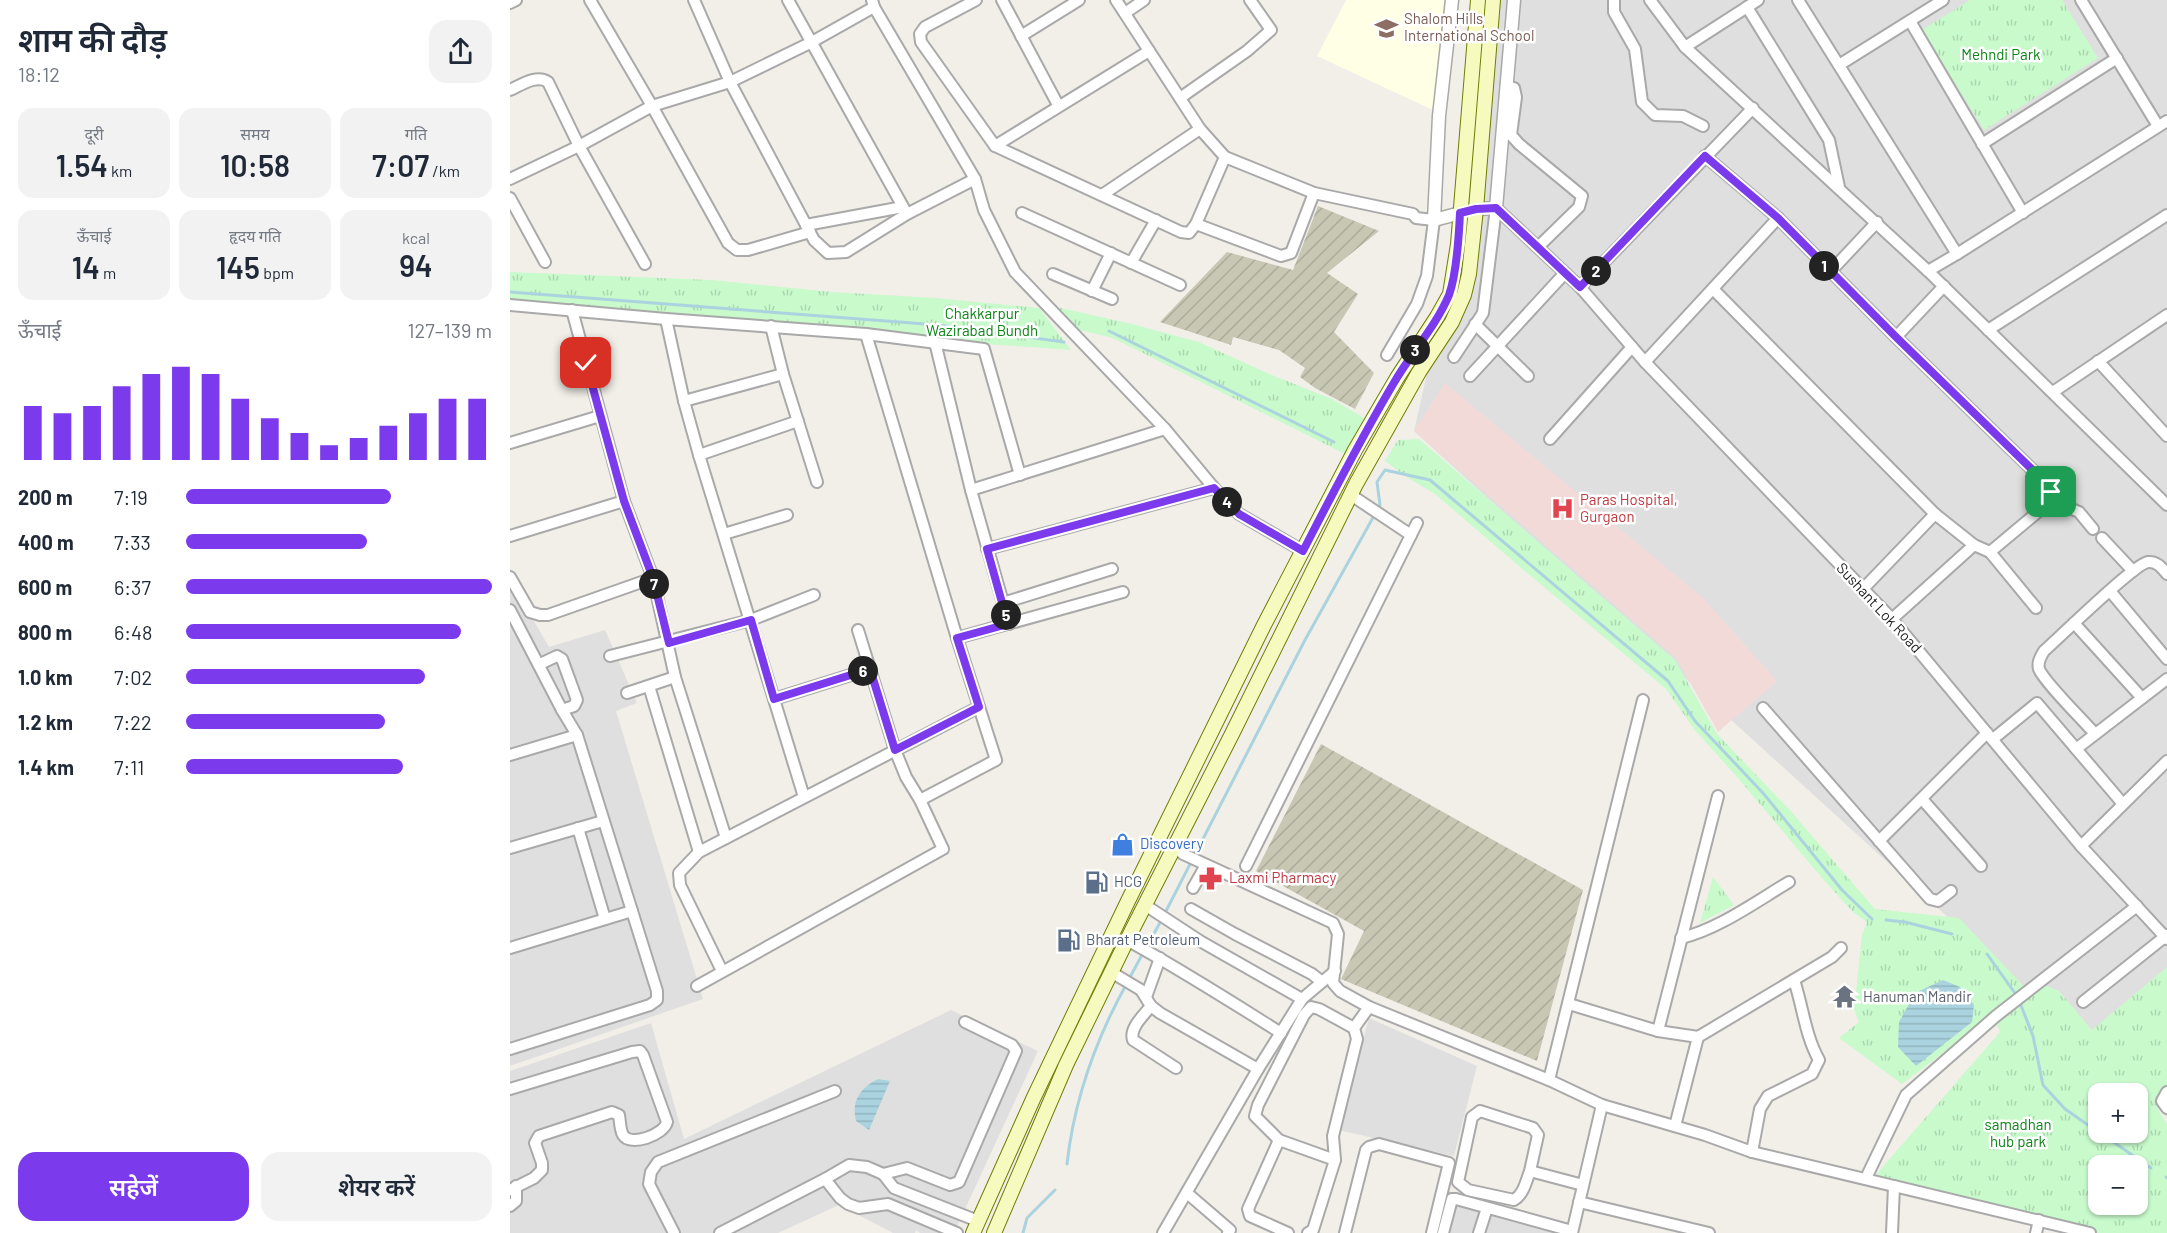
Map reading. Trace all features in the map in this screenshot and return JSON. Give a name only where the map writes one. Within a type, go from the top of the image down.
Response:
[{"type":"main road","points":[[975,1227],[1034,1097],[1152,850],[1263,627],[1355,450],[1396,378],[1450,294],[1458,244],[1478,0]]},
{"type":"main road","points":[[994,1233],[1065,1065],[1127,940],[1145,905],[1179,850],[1351,495],[1419,372],[1452,322],[1464,294],[1469,274],[1476,209],[1493,0]]},
{"type":"street","points":[[510,3],[516,0]]},
{"type":"street","points":[[590,0],[728,243],[737,250],[748,249],[808,229],[905,211]]},
{"type":"street","points":[[694,0],[730,82],[814,240],[828,253],[846,252],[905,211],[975,179]]},
{"type":"street","points":[[788,0],[905,211]]},
{"type":"street","points":[[976,0],[925,27],[920,34],[921,42],[995,146],[1189,233],[1196,224],[1225,157]]},
{"type":"street","points":[[1002,0],[1058,105]]},
{"type":"street","points":[[1021,36],[1079,0]]},
{"type":"street","points":[[1116,0],[1200,129],[1225,157],[1314,193],[1413,214],[1418,210],[1434,216],[1496,208]]},
{"type":"street","points":[[1125,13],[1144,0]]},
{"type":"street","points":[[1180,98],[1247,51],[1271,30],[1250,0]]},
{"type":"street","points":[[1387,355],[1417,304],[1427,276],[1434,216],[1439,116],[1452,0]]},
{"type":"street","points":[[1454,357],[1483,314],[1486,300],[1514,0]]},
{"type":"street","points":[[1614,0],[1614,12],[1635,49],[1642,102],[1655,115],[1683,116],[1703,126]]},
{"type":"street","points":[[1650,0],[1685,47],[1877,222],[2167,505]]},
{"type":"street","points":[[1685,47],[1758,0]]},
{"type":"street","points":[[1798,0],[1957,254]]},
{"type":"street","points":[[1839,65],[1943,0]]},
{"type":"street","points":[[1928,271],[2163,123],[2117,58],[2081,0]]},
{"type":"street","points":[[510,179],[579,146],[652,106],[730,82],[810,43],[873,4],[975,179],[984,210],[1015,272],[1165,429],[1239,514],[1303,551]]},
{"type":"street","points":[[1747,7],[1829,140],[1839,188]]},
{"type":"street","points":[[1910,21],[2023,213]]},
{"type":"street","points":[[995,146],[1058,105],[1149,51]]},
{"type":"street","points":[[1982,144],[2117,58]]},
{"type":"street","points":[[510,90],[538,78],[544,78],[548,82],[579,146],[645,264]]},
{"type":"street","points":[[1506,86],[1514,88],[1516,97],[1511,135],[1582,196],[1579,207],[1538,247]]},
{"type":"street","points":[[1580,287],[1753,108]]},
{"type":"street","points":[[1102,195],[1200,129]]},
{"type":"street","points":[[1705,156],[1778,218],[1830,272],[2048,485],[2051,492],[2045,506],[1990,552]]},
{"type":"street","points":[[1196,224],[1281,256],[1291,253],[1314,193]]},
{"type":"street","points":[[510,198],[545,262]]},
{"type":"street","name":"Sushant Lok Road","points":[[1496,208],[1580,287],[1645,362],[1892,619],[2080,846],[2166,937]]},
{"type":"street","points":[[1022,213],[1180,285]]},
{"type":"street","points":[[1988,330],[2167,215]]},
{"type":"street","points":[[1645,362],[1778,218]]},
{"type":"street","points":[[1131,263],[1156,220]]},
{"type":"street","points":[[1830,272],[1877,222]]},
{"type":"street","points":[[1092,291],[1111,253]]},
{"type":"street","points":[[1470,376],[1565,273]]},
{"type":"street","points":[[1053,274],[1112,300]]},
{"type":"street","points":[[1896,337],[1944,286]]},
{"type":"street","points":[[1713,289],[1935,514],[1974,544],[1990,552],[2036,608]]},
{"type":"street","points":[[510,305],[866,334],[984,349],[1020,474]]},
{"type":"street","points":[[572,310],[624,501],[653,578],[675,677],[726,838]]},
{"type":"street","points":[[2053,392],[2167,315]]},
{"type":"street","points":[[666,319],[684,401],[699,455],[804,797]]},
{"type":"street","points":[[1476,324],[1528,376]]},
{"type":"street","points":[[771,326],[783,374],[817,482]]},
{"type":"street","points":[[866,334],[996,760],[920,800]]},
{"type":"street","points":[[935,342],[970,490],[1008,624]]},
{"type":"street","points":[[1550,439],[1632,347]]},
{"type":"street","points":[[2098,361],[2167,436]]},
{"type":"street","points":[[684,401],[783,374]]},
{"type":"street","points":[[510,443],[600,416]]},
{"type":"street","points":[[699,455],[798,422]]},
{"type":"street","points":[[970,490],[1165,429]]},
{"type":"street","points":[[987,549],[1214,488]]},
{"type":"street","points":[[1351,495],[1411,535]]},
{"type":"street","points":[[2048,499],[2079,512],[2093,528]]},
{"type":"street","points":[[510,536],[624,501]]},
{"type":"street","points":[[1862,590],[1935,514]]},
{"type":"street","points":[[724,534],[787,515]]},
{"type":"street","points":[[1246,866],[1417,523]]},
{"type":"street","points":[[2102,538],[2133,571]]},
{"type":"street","points":[[1892,619],[1974,544]]},
{"type":"street","points":[[2096,734],[2046,680],[2038,668],[2039,660],[2044,651],[2133,571],[2151,561],[2167,574]]},
{"type":"street","points":[[1003,603],[1112,568]]},
{"type":"street","points":[[510,577],[530,612],[540,615],[548,615],[653,578]]},
{"type":"street","points":[[2109,591],[2167,659]]},
{"type":"street","points":[[957,638],[1123,592]]},
{"type":"street","points":[[610,656],[669,643],[751,620],[814,595]]},
{"type":"street","points":[[510,610],[577,735],[657,991],[657,1000],[650,1005],[510,1049]]},
{"type":"street","points":[[2074,623],[2142,698]]},
{"type":"street","points":[[697,986],[944,849],[906,777],[895,750],[858,630]]},
{"type":"street","points":[[540,664],[557,657],[562,659],[577,700],[574,706],[562,710]]},
{"type":"street","points":[[774,699],[870,669]]},
{"type":"street","points":[[627,693],[675,677]]},
{"type":"street","points":[[2076,749],[2167,679]]},
{"type":"street","points":[[649,686],[699,852]]},
{"type":"street","points":[[1549,1080],[1643,700]]},
{"type":"street","points":[[1879,841],[1990,736],[2037,703],[2123,804]]},
{"type":"street","points":[[722,971],[680,885],[679,873],[699,852],[979,707]]},
{"type":"street","points":[[1762,708],[1930,899],[1938,901],[1951,891]]},
{"type":"street","points":[[510,755],[577,735]]},
{"type":"street","points":[[2080,846],[2167,761]]},
{"type":"street","points":[[1658,1031],[1718,796]]},
{"type":"street","points":[[1922,799],[1981,866]]},
{"type":"street","points":[[510,848],[603,821]]},
{"type":"street","points":[[578,828],[605,919]]},
{"type":"street","points":[[1179,850],[1333,922],[1338,934],[1333,983],[1340,991],[1369,1007],[1549,1080],[1602,1105],[1752,1152],[2090,1233]]},
{"type":"street","points":[[1193,888],[1203,863]]},
{"type":"street","points":[[1681,938],[1726,919],[1789,882]]},
{"type":"street","points":[[1145,905],[1302,999]]},
{"type":"street","points":[[1866,1178],[1906,1095],[1996,1016],[2137,906]]},
{"type":"street","points":[[1191,909],[1312,974],[1322,982]]},
{"type":"street","points":[[510,948],[632,911]]},
{"type":"street","points":[[2083,1002],[2166,937]]},
{"type":"street","points":[[1127,940],[1184,971],[1202,985],[1281,1033]]},
{"type":"street","points":[[1569,1004],[1658,1031],[1698,1037],[1832,957],[1841,948]]},
{"type":"street","points":[[1150,952],[1146,998],[1131,1036],[1133,1041],[1176,1068]]},
{"type":"street","points":[[1163,1233],[1258,1069],[1302,999],[1335,971]]},
{"type":"street","points":[[1111,972],[1124,979],[1160,1013],[1258,1069]]},
{"type":"street","points":[[1752,1152],[1760,1109],[1768,1096],[1812,1074],[1819,1060],[1808,1038],[1794,980]]},
{"type":"street","points":[[1308,1233],[1313,1230],[1335,1160],[1333,1136],[1357,1039],[1354,1028],[1311,1007],[1258,1105],[1255,1116],[1279,1140],[1335,1160]]},
{"type":"street","points":[[1354,1028],[1369,1007]]},
{"type":"street","points":[[883,1174],[907,1168],[950,1185],[959,1182],[1016,1051],[1012,1045],[965,1022]]},
{"type":"street","points":[[1675,1126],[1698,1037]]},
{"type":"street","points":[[510,1089],[640,1051],[644,1054],[666,1122],[666,1128],[660,1134],[634,1140],[627,1139],[623,1135],[619,1115],[612,1112],[539,1136],[536,1146],[542,1162],[542,1170],[534,1178],[513,1188],[516,1201],[510,1206]]},
{"type":"street","points":[[674,1233],[649,1184],[651,1172],[658,1162],[835,1091]]},
{"type":"street","points":[[2167,1092],[2162,1101],[2167,1108]]},
{"type":"street","points":[[1443,1233],[1452,1199],[1553,1230],[1572,1232],[1602,1105]]},
{"type":"street","points":[[1480,1111],[1533,1128],[1538,1135],[1530,1171],[1522,1192],[1514,1200],[1463,1187],[1458,1182],[1472,1117],[1480,1111]]},
{"type":"street","points":[[1279,1140],[1248,1209],[1250,1216],[1288,1233]]},
{"type":"street","points":[[1344,1233],[1366,1150],[1379,1144],[1449,1163],[1432,1233]]},
{"type":"street","points":[[720,1233],[849,1165],[867,1167],[883,1174],[894,1188],[943,1208],[975,1227]]},
{"type":"street","points":[[1530,1171],[1583,1185]]},
{"type":"street","points":[[825,1179],[840,1198],[848,1204],[859,1208],[888,1204],[957,1233]]},
{"type":"street","points":[[1892,1233],[1894,1186]]},
{"type":"street","points":[[888,1204],[894,1188]]},
{"type":"street","points":[[1187,1193],[1230,1230],[1228,1233]]},
{"type":"street","points":[[1579,1202],[1671,1229],[1709,1233]]},
{"type":"street","points":[[937,1225],[943,1208]]},
{"type":"street","points":[[1479,1233],[1487,1208]]},
{"type":"street","points":[[2036,1233],[2039,1220]]},
{"type":"shaded area","name":"Shalom Hills International School","points":[[1346,0],[1444,0],[1433,110],[1317,56]]},
{"type":"shaded area","points":[[1494,0],[2167,0],[2167,1117],[2148,1100],[2148,1083],[2130,1083],[1414,431],[1456,245]]},
{"type":"shaded area","points":[[1318,206],[1379,231],[1327,273],[1358,294],[1334,332],[1374,373],[1355,409],[1315,388],[1300,377],[1305,368],[1279,350],[1233,337],[1231,345],[1160,322],[1227,252],[1293,270]]},
{"type":"shaded area","points":[[1445,383],[1704,599],[1777,681],[1718,732],[1676,658],[1414,431]]},
{"type":"shaded area","points":[[510,580],[549,647],[605,630],[637,703],[616,711],[703,999],[510,1066]]},
{"type":"shaded area","points":[[1321,744],[1583,890],[1537,1061],[1341,979],[1364,931],[1256,871]]},
{"type":"shaded area","points":[[951,1010],[1038,1051],[954,1233],[920,1233],[916,1230],[915,1233],[893,1233],[839,1205],[778,1233],[510,1233],[510,1071],[651,1023],[684,1139]]},
{"type":"shaded area","points":[[1369,1018],[1477,1066],[1454,1156],[1338,1130]]},
{"type":"shaded area","points":[[1448,1191],[1559,1221],[1556,1233],[1437,1233]]},
{"type":"green space","name":"Mehndi Park","points":[[1970,0],[2062,0],[2098,58],[1984,130],[1922,30]]},
{"type":"green space","name":"Chakkarpur Wazirabad Bundh","points":[[510,272],[712,280],[1039,308],[1071,350],[986,344],[829,326],[510,300]]},
{"type":"green space","name":"Chakkarpur Wazirabad Bundh","points":[[1056,307],[1199,342],[1332,399],[1364,418],[1345,454],[1113,338],[1075,329]]},
{"type":"green space","name":"samadhan hub park","points":[[1419,439],[1675,660],[1717,734],[1788,808],[1875,909],[1959,918],[2032,995],[2042,984],[2059,991],[2092,1030],[2167,967],[2167,1095],[2156,1106],[2167,1124],[2167,1233],[2080,1233],[1873,1178],[2000,1032],[1996,1020],[2021,994],[1902,1084],[1839,1038],[1859,1022],[1854,1010],[1862,935],[1867,922],[1853,912],[1822,878],[1694,729],[1666,689],[1435,494],[1385,461],[1398,440]]},
{"type":"green space","points":[[1713,877],[1734,905],[1700,923]]},
{"type":"water","points":[[1943,980],[1960,987],[1974,1005],[1972,1022],[1916,1066],[1898,1047],[1899,1022],[1915,993]]},
{"type":"water","points":[[878,1079],[890,1081],[869,1130],[856,1121],[856,1101],[866,1087]]},
{"type":"waterway","points":[[510,292],[938,325],[1064,342]]},
{"type":"waterway","points":[[1109,331],[1334,442]]},
{"type":"waterway","points":[[1165,913],[1305,640],[1380,505],[1377,482],[1385,470],[1430,480],[1668,681],[1695,721],[1763,793],[1842,890],[1872,919]]},
{"type":"waterway","points":[[1146,948],[1162,919]]},
{"type":"waterway","points":[[1886,920],[1905,922],[1952,934]]},
{"type":"waterway","points":[[1129,979],[1143,953]]},
{"type":"waterway","points":[[1987,954],[2017,996]]},
{"type":"waterway","points":[[1067,1164],[1075,1117],[1087,1072],[1126,985]]},
{"type":"waterway","points":[[2020,1003],[2033,1036],[2043,1085],[2065,1109],[2088,1125]]},
{"type":"waterway","points":[[2115,1143],[2151,1168]]},
{"type":"waterway","points":[[1023,1233],[1027,1218],[1055,1190]]},
{"type":"place","name":"Shalom Hills International School","points":[[1386,28]]},
{"type":"place","name":"Paras Hospital, Gurgaon","points":[[1562,509]]},
{"type":"place","name":"Discovery","points":[[1122,844]]},
{"type":"place","name":"Laxmi Pharmacy","points":[[1211,878]]},
{"type":"place","name":"HCG","points":[[1096,882]]},
{"type":"place","name":"Bharat Petroleum","points":[[1068,940]]},
{"type":"place","name":"Hanuman Mandir","points":[[1845,997]]},
{"type":"route","points":[[586,363],[624,501],[653,578],[669,643],[751,620],[774,699],[870,669],[895,750],[979,707],[957,638],[1008,624],[987,549],[1214,488],[1239,514],[1303,551],[1355,450],[1396,378],[1450,294],[1458,244],[1460,213],[1496,208],[1580,287],[1705,156],[1778,218],[1830,272],[2048,485],[2051,492]]}]
